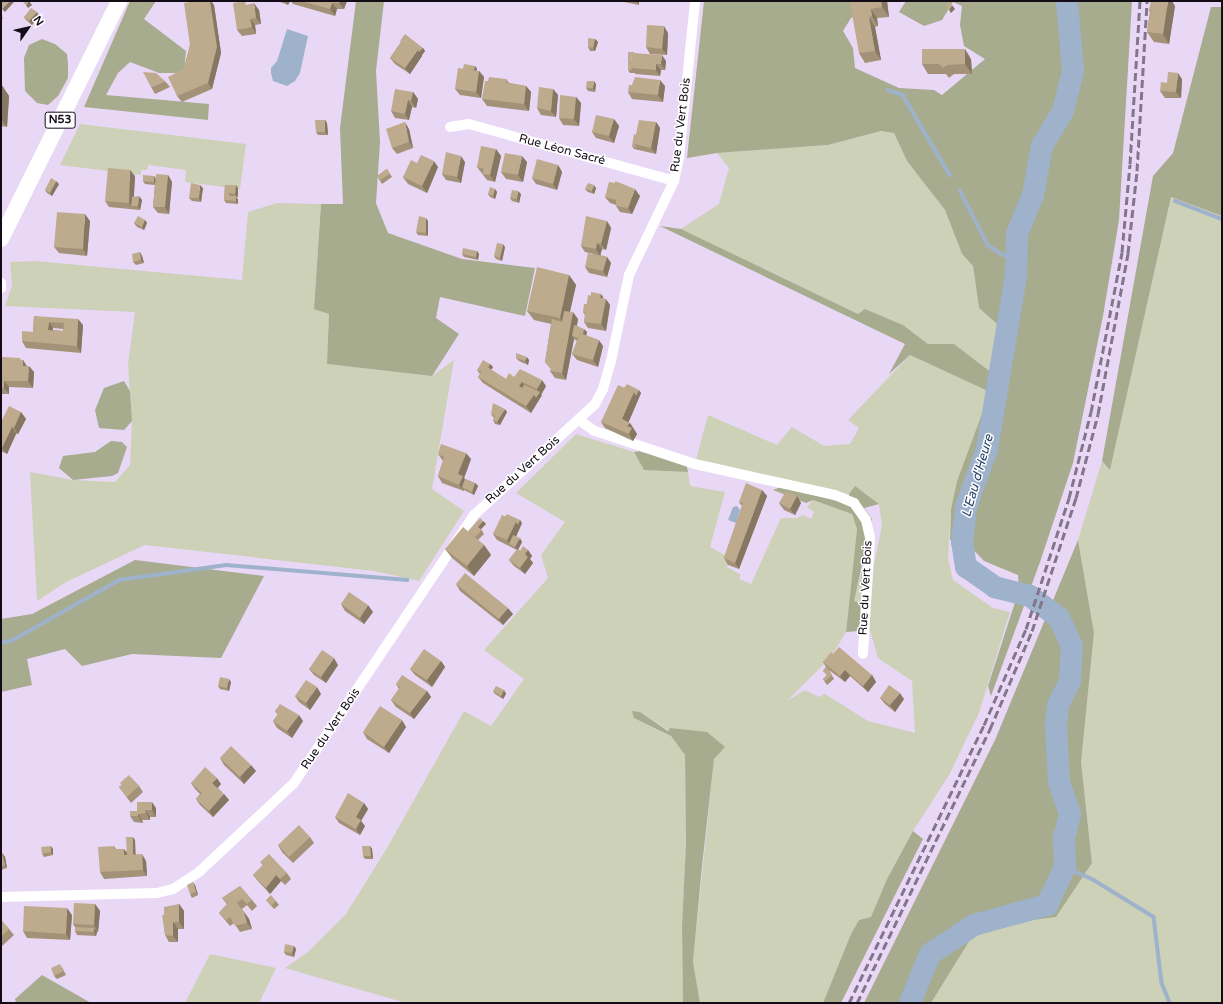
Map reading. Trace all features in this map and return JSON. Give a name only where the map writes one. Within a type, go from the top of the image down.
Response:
[{"type":"main road","name":"N53","points":[[1,239],[119,1]]},
{"type":"street","name":"Rue du Vert Bois","points":[[1,897],[157,893],[173,889],[199,872],[294,783],[474,515],[595,404],[603,389],[629,275],[674,181],[680,157],[695,1]]},
{"type":"street","name":"Rue Léon Sacré","points":[[450,127],[469,124],[674,181]]},
{"type":"street","points":[[1,282],[1,288]]},
{"type":"street","name":"Rue du Vert Bois","points":[[579,420],[595,431],[695,464],[835,495],[854,503],[866,520],[870,538],[863,654]]},
{"type":"green space","points":[[130,1],[156,1],[144,19],[186,51],[184,73],[159,73],[130,62],[118,73],[106,95],[209,104],[208,120],[84,107]]},
{"type":"green space","points":[[356,1],[384,1],[376,71],[380,142],[376,203],[388,233],[462,259],[535,268],[525,316],[440,297],[436,318],[459,334],[432,376],[327,364],[329,314],[314,309],[321,204],[343,204],[340,128]]},
{"type":"green space","points":[[704,1],[873,1],[851,18],[843,31],[853,48],[855,68],[899,88],[934,90],[942,95],[985,59],[964,46],[960,25],[962,6],[953,2],[942,20],[924,26],[899,12],[906,1],[1132,1],[1119,220],[1103,316],[1073,463],[1040,562],[991,696],[988,686],[1019,590],[1018,575],[984,561],[966,542],[950,540],[951,509],[957,481],[990,392],[910,355],[889,374],[905,344],[660,226],[681,229],[858,314],[865,309],[903,325],[928,344],[954,344],[992,373],[997,324],[979,308],[973,266],[962,254],[945,210],[907,161],[894,133],[881,131],[828,145],[717,153],[687,158]]},
{"type":"green space","points":[[1211,7],[1222,7],[1222,216],[1171,197],[1110,470],[1102,461],[1153,176],[1173,153]]},
{"type":"green space","points":[[42,39],[55,44],[67,54],[68,64],[68,78],[58,96],[48,105],[37,103],[25,91],[24,58],[29,45]]},
{"type":"green space","points":[[80,124],[246,144],[240,189],[185,182],[186,170],[148,165],[147,170],[141,170],[141,175],[60,165]]},
{"type":"green space","points":[[881,131],[894,133],[907,161],[945,210],[962,254],[973,266],[979,308],[997,324],[992,373],[954,344],[928,344],[903,325],[865,309],[858,314],[681,229],[719,204],[729,168],[717,153],[828,145]]},
{"type":"green space","points":[[1171,197],[1222,216],[1222,1003],[931,1003],[978,927],[1056,917],[1092,863],[1081,762],[1094,633],[1078,540],[1102,461],[1110,470]]},
{"type":"green space","points":[[277,203],[321,204],[314,308],[329,314],[327,364],[432,376],[454,360],[432,489],[464,511],[419,581],[374,571],[145,545],[66,582],[37,601],[30,472],[73,480],[115,482],[130,465],[132,423],[128,364],[135,312],[5,306],[12,285],[10,262],[35,261],[242,280],[248,212]]},
{"type":"green space","points":[[910,355],[990,392],[957,481],[951,509],[948,558],[953,580],[993,608],[1010,612],[979,713],[949,775],[913,831],[887,879],[871,917],[859,920],[851,934],[823,1003],[700,1003],[693,962],[714,759],[640,712],[634,718],[671,736],[685,755],[686,843],[682,926],[683,1003],[406,1003],[285,968],[308,952],[346,914],[387,848],[464,711],[491,726],[524,679],[484,650],[548,578],[541,555],[565,522],[516,493],[576,434],[634,452],[644,470],[688,472],[690,486],[725,492],[710,547],[730,558],[727,567],[741,575],[739,579],[751,584],[781,518],[797,518],[803,515],[811,519],[814,512],[807,507],[813,500],[852,514],[857,529],[846,632],[831,657],[787,701],[805,690],[819,697],[825,694],[868,721],[915,733],[912,681],[878,658],[869,627],[874,565],[882,525],[879,504],[855,486],[849,494],[729,471],[696,460],[708,415],[777,445],[792,427],[824,446],[850,444],[859,428],[848,420]]},
{"type":"green space","points":[[124,381],[130,391],[132,421],[124,430],[99,428],[95,410],[104,388]]},
{"type":"green space","points":[[111,441],[122,442],[127,447],[118,473],[112,476],[73,480],[59,468],[63,456],[95,452]]},
{"type":"green space","points":[[640,451],[686,463],[688,472],[644,470],[634,452]]},
{"type":"green space","points":[[855,486],[879,504],[864,508],[872,519],[854,601],[862,604],[859,631],[846,632],[857,529],[852,514],[813,500],[806,503],[773,490],[781,487],[849,504],[849,494]]},
{"type":"green space","points":[[1078,540],[1094,633],[1081,762],[1092,863],[1056,917],[978,927],[931,1003],[864,1003],[995,740]]},
{"type":"green space","points":[[135,560],[264,576],[221,658],[132,654],[82,666],[65,649],[27,659],[32,685],[1,692],[1,619],[32,614]]},
{"type":"green space","points":[[864,563],[862,604],[853,601]]},
{"type":"green space","points":[[632,711],[640,712],[668,731],[670,728],[707,732],[725,747],[714,759],[702,866],[693,962],[700,1003],[683,1003],[682,926],[686,843],[685,755],[671,736],[634,718]]},
{"type":"green space","points":[[913,831],[923,839],[841,1003],[823,1003],[851,934],[859,920],[871,917],[887,879]]},
{"type":"green space","points":[[210,954],[276,968],[259,1003],[185,1003]]},
{"type":"green space","points":[[42,975],[91,1003],[16,1003],[15,999]]},
{"type":"water","points":[[287,29],[308,36],[300,73],[295,81],[287,86],[273,81],[271,68],[277,61]]},
{"type":"water","points":[[737,506],[740,510],[736,523],[728,520],[733,507]]},
{"type":"building","points":[[3,1],[10,1],[2,9],[1,3]]},
{"type":"building","points":[[22,1],[29,1],[26,5]]},
{"type":"building","points":[[210,1],[217,47],[208,83],[177,96],[168,77],[184,69],[190,45],[184,3]]},
{"type":"building","points":[[245,1],[246,5],[254,3],[256,18],[250,19],[252,27],[237,30],[233,3]]},
{"type":"building","points":[[301,1],[340,1],[339,3],[332,3],[330,9]]},
{"type":"building","points":[[859,1],[881,1],[882,7],[871,9],[872,16],[869,17],[875,51],[859,53],[850,3]]},
{"type":"building","points":[[949,1],[952,5],[949,10],[945,6]]},
{"type":"building","points":[[1151,1],[1168,1],[1163,34],[1147,32]]},
{"type":"building","points":[[31,8],[37,12],[29,21],[24,17]]},
{"type":"building","points":[[647,25],[664,26],[662,49],[646,47]]},
{"type":"building","points":[[405,34],[423,48],[419,52],[403,40],[402,42],[400,41]]},
{"type":"building","points":[[588,38],[595,39],[593,48],[588,47]]},
{"type":"building","points":[[403,40],[418,50],[405,68],[390,58]]},
{"type":"building","points":[[922,49],[965,49],[965,64],[947,65],[943,68],[939,64],[922,64]]},
{"type":"building","points":[[628,52],[634,52],[632,53],[632,70],[628,70]]},
{"type":"building","points":[[632,53],[662,55],[661,64],[656,64],[656,70],[631,68]]},
{"type":"building","points":[[464,64],[475,66],[474,70],[463,69]]},
{"type":"building","points":[[458,68],[479,71],[476,92],[455,89]]},
{"type":"building","points":[[143,72],[156,73],[165,81],[151,87]]},
{"type":"building","points":[[1168,72],[1178,73],[1176,92],[1160,91],[1161,82],[1167,83]]},
{"type":"building","points":[[489,77],[506,79],[506,83],[526,86],[524,104],[482,99],[485,81],[488,81]]},
{"type":"building","points":[[635,77],[660,80],[658,95],[628,92],[629,85],[632,85]]},
{"type":"building","points":[[587,81],[594,81],[593,88],[586,88]]},
{"type":"building","points":[[539,87],[553,89],[551,111],[537,108]]},
{"type":"building","points":[[395,89],[413,92],[411,101],[408,100],[405,114],[391,111]]},
{"type":"building","points":[[560,95],[576,97],[574,119],[559,118]]},
{"type":"building","points":[[596,115],[614,119],[609,136],[592,132]]},
{"type":"building","points":[[315,120],[325,120],[325,132],[316,132]]},
{"type":"building","points":[[639,120],[656,122],[651,148],[634,144]]},
{"type":"building","points":[[405,122],[409,142],[392,148],[386,129]]},
{"type":"building","points":[[634,134],[636,135],[634,144],[637,148],[632,146]]},
{"type":"building","points":[[481,146],[496,149],[490,175],[482,174],[484,169],[477,167]]},
{"type":"building","points":[[446,152],[461,156],[457,177],[442,174]]},
{"type":"building","points":[[505,153],[522,156],[518,175],[501,172]]},
{"type":"building","points":[[421,155],[434,161],[422,186],[403,177],[411,160],[417,163]]},
{"type":"building","points":[[537,159],[558,165],[553,184],[532,178]]},
{"type":"building","points":[[108,168],[130,170],[129,203],[105,201]]},
{"type":"building","points":[[387,169],[390,174],[380,180],[377,176]]},
{"type":"building","points":[[156,174],[168,175],[165,207],[153,207]]},
{"type":"building","points":[[143,175],[154,176],[154,182],[143,181]]},
{"type":"building","points":[[51,178],[56,181],[50,193],[45,190]]},
{"type":"building","points":[[615,181],[635,189],[628,208],[616,206],[616,200],[605,197],[609,182],[615,183]]},
{"type":"building","points":[[191,183],[200,185],[199,198],[189,198]]},
{"type":"building","points":[[588,183],[594,185],[592,191],[585,189]]},
{"type":"building","points":[[225,185],[236,185],[235,194],[229,193],[229,196],[236,196],[236,201],[224,200]]},
{"type":"building","points":[[490,187],[495,189],[493,196],[488,194]]},
{"type":"building","points":[[512,190],[518,191],[517,199],[510,198]]},
{"type":"building","points":[[139,196],[138,206],[131,206],[132,197]]},
{"type":"building","points":[[57,212],[85,214],[83,249],[54,247]]},
{"type":"building","points":[[138,216],[145,220],[142,227],[134,223]]},
{"type":"building","points":[[419,216],[426,218],[426,233],[416,232]]},
{"type":"building","points":[[586,216],[607,221],[601,244],[597,243],[596,249],[581,246]]},
{"type":"building","points":[[497,243],[503,244],[500,258],[494,256]]},
{"type":"building","points":[[463,248],[477,251],[476,257],[462,254]]},
{"type":"building","points":[[140,252],[141,260],[133,262],[132,254]]},
{"type":"building","points":[[588,253],[607,257],[603,271],[585,267]]},
{"type":"building","points":[[537,267],[569,275],[560,318],[527,311]]},
{"type":"building","points":[[591,292],[601,294],[600,298],[591,296]]},
{"type":"building","points":[[588,295],[606,299],[601,324],[584,322]]},
{"type":"building","points":[[584,304],[587,304],[585,313],[583,312]]},
{"type":"building","points":[[564,311],[573,312],[562,373],[550,371],[551,368],[545,362],[552,319],[562,322]]},
{"type":"building","points":[[34,316],[78,319],[77,346],[22,341],[22,331],[33,332]],"holes":[[[49,322],[64,323],[63,331],[48,330]]]},
{"type":"building","points":[[574,325],[584,329],[583,334],[580,333],[578,338],[572,336]]},
{"type":"building","points":[[580,333],[599,340],[593,360],[572,354]]},
{"type":"building","points":[[516,353],[527,357],[525,361],[516,358]]},
{"type":"building","points":[[1,357],[20,358],[20,360],[1,360]]},
{"type":"building","points":[[1,360],[23,360],[23,366],[29,366],[28,381],[4,381],[4,388],[1,388]]},
{"type":"building","points":[[483,360],[490,364],[488,368],[486,366],[482,372],[477,370]]},
{"type":"building","points":[[486,366],[506,379],[509,373],[514,377],[520,369],[542,380],[537,389],[522,382],[519,386],[534,395],[526,406],[478,377]]},
{"type":"building","points":[[627,384],[639,390],[636,396],[634,392],[624,388]]},
{"type":"building","points":[[524,385],[540,392],[536,398],[534,395],[522,388]]},
{"type":"building","points":[[618,385],[634,392],[622,419],[630,423],[627,426],[632,428],[629,434],[601,422]]},
{"type":"building","points":[[493,403],[505,409],[497,422],[493,420],[495,416],[491,414]]},
{"type":"building","points":[[9,406],[21,412],[14,428],[12,427],[2,448],[1,422]]},
{"type":"building","points":[[441,444],[466,453],[458,474],[463,476],[459,485],[438,476],[444,457],[438,454]]},
{"type":"building","points":[[465,479],[475,483],[472,492],[462,487]]},
{"type":"building","points":[[746,483],[762,490],[735,563],[724,558],[743,503],[739,502]]},
{"type":"building","points":[[786,491],[797,496],[790,509],[779,503]]},
{"type":"building","points":[[507,514],[520,520],[518,525],[516,522],[505,517]]},
{"type":"building","points":[[502,515],[516,522],[507,540],[493,534]]},
{"type":"building","points":[[480,518],[483,521],[478,527],[482,530],[475,537],[468,531]]},
{"type":"building","points":[[463,527],[484,545],[467,566],[445,549]]},
{"type":"building","points":[[513,535],[520,538],[515,547],[509,544]]},
{"type":"building","points":[[523,546],[528,550],[525,554],[528,557],[520,568],[509,560],[517,549],[520,551]]},
{"type":"building","points":[[465,573],[508,608],[499,619],[456,584]]},
{"type":"building","points":[[349,592],[368,605],[360,618],[341,604]]},
{"type":"building","points":[[839,647],[872,675],[863,686],[845,670],[840,676],[823,662],[831,652],[833,654]]},
{"type":"building","points":[[424,649],[441,661],[427,680],[410,669]]},
{"type":"building","points":[[322,650],[334,658],[321,677],[309,669]]},
{"type":"building","points":[[827,667],[832,675],[825,681],[823,679],[828,675],[823,671]]},
{"type":"building","points":[[402,675],[427,691],[410,713],[391,700],[400,687],[396,684]]},
{"type":"building","points":[[220,677],[229,679],[227,688],[218,686]]},
{"type":"building","points":[[306,680],[317,687],[306,703],[295,696]]},
{"type":"building","points":[[889,685],[900,693],[890,705],[880,698]]},
{"type":"building","points":[[496,686],[504,690],[501,696],[493,691]]},
{"type":"building","points":[[280,704],[299,715],[287,731],[273,721],[278,714],[275,711]]},
{"type":"building","points":[[380,706],[402,720],[384,747],[363,732]]},
{"type":"building","points":[[231,746],[251,765],[240,777],[220,758]]},
{"type":"building","points":[[205,767],[217,778],[212,783],[224,794],[209,811],[196,799],[202,793],[191,783]]},
{"type":"building","points":[[129,775],[131,777],[122,785],[120,783]]},
{"type":"building","points":[[131,777],[139,786],[127,797],[119,787]]},
{"type":"building","points":[[348,793],[364,803],[356,817],[361,820],[356,829],[335,817]]},
{"type":"building","points":[[137,802],[152,802],[152,810],[145,810],[146,813],[138,814],[138,816],[130,816],[130,811],[137,811]]},
{"type":"building","points":[[299,825],[310,837],[289,857],[278,845]]},
{"type":"building","points":[[126,837],[133,837],[133,855],[127,855]]},
{"type":"building","points":[[51,846],[51,852],[42,854],[41,847]]},
{"type":"building","points":[[114,846],[114,849],[124,849],[124,855],[142,854],[143,870],[100,872],[98,847]]},
{"type":"building","points":[[362,846],[370,846],[371,856],[363,856]]},
{"type":"building","points":[[2,853],[5,865],[1,866],[1,854]]},
{"type":"building","points":[[269,854],[287,873],[280,879],[276,875],[266,888],[253,875],[263,865],[260,862]]},
{"type":"building","points":[[193,882],[196,892],[190,894],[187,885]]},
{"type":"building","points":[[240,886],[252,900],[247,904],[242,899],[237,903],[244,912],[247,923],[235,926],[230,917],[226,920],[219,913],[228,903],[222,898]]},
{"type":"building","points":[[271,895],[276,901],[271,906],[266,900]]},
{"type":"building","points":[[74,903],[95,904],[94,925],[73,924]]},
{"type":"building","points":[[179,904],[179,922],[173,922],[173,936],[165,935],[162,915],[164,915],[164,907]]},
{"type":"building","points":[[24,906],[67,908],[66,934],[23,931]]},
{"type":"building","points":[[1,920],[9,929],[1,937]]},
{"type":"building","points":[[75,927],[94,928],[94,932],[75,931]]},
{"type":"building","points":[[285,944],[294,946],[292,953],[284,952]]},
{"type":"building","points":[[60,964],[64,971],[54,976],[51,968]]},
{"type":"waterway","name":"L'Eau d'Heure","points":[[910,1003],[930,954],[974,925],[1047,905],[1065,867],[1064,838],[1070,814],[1059,782],[1056,725],[1058,705],[1070,681],[1072,646],[1059,618],[1030,596],[995,587],[966,567],[962,542],[967,504],[987,449],[1016,275],[1017,234],[1033,195],[1042,146],[1063,111],[1073,71],[1067,1]]},
{"type":"waterway","points":[[888,90],[903,95],[950,175]]},
{"type":"waterway","points":[[960,190],[988,245],[1003,255],[1017,254]]},
{"type":"waterway","points":[[1175,201],[1222,219]]},
{"type":"waterway","points":[[1,643],[13,640],[119,580],[226,565],[407,580]]},
{"type":"waterway","points":[[1065,867],[1094,880],[1154,917],[1162,983],[1170,1003]]},
{"type":"railway","points":[[849,1003],[984,725],[1026,629],[1069,498],[1091,412],[1122,252],[1130,164],[1140,1]]},
{"type":"railway","points":[[857,1003],[990,729],[1032,631],[1076,498],[1098,414],[1128,253],[1137,171],[1147,1]]}]
